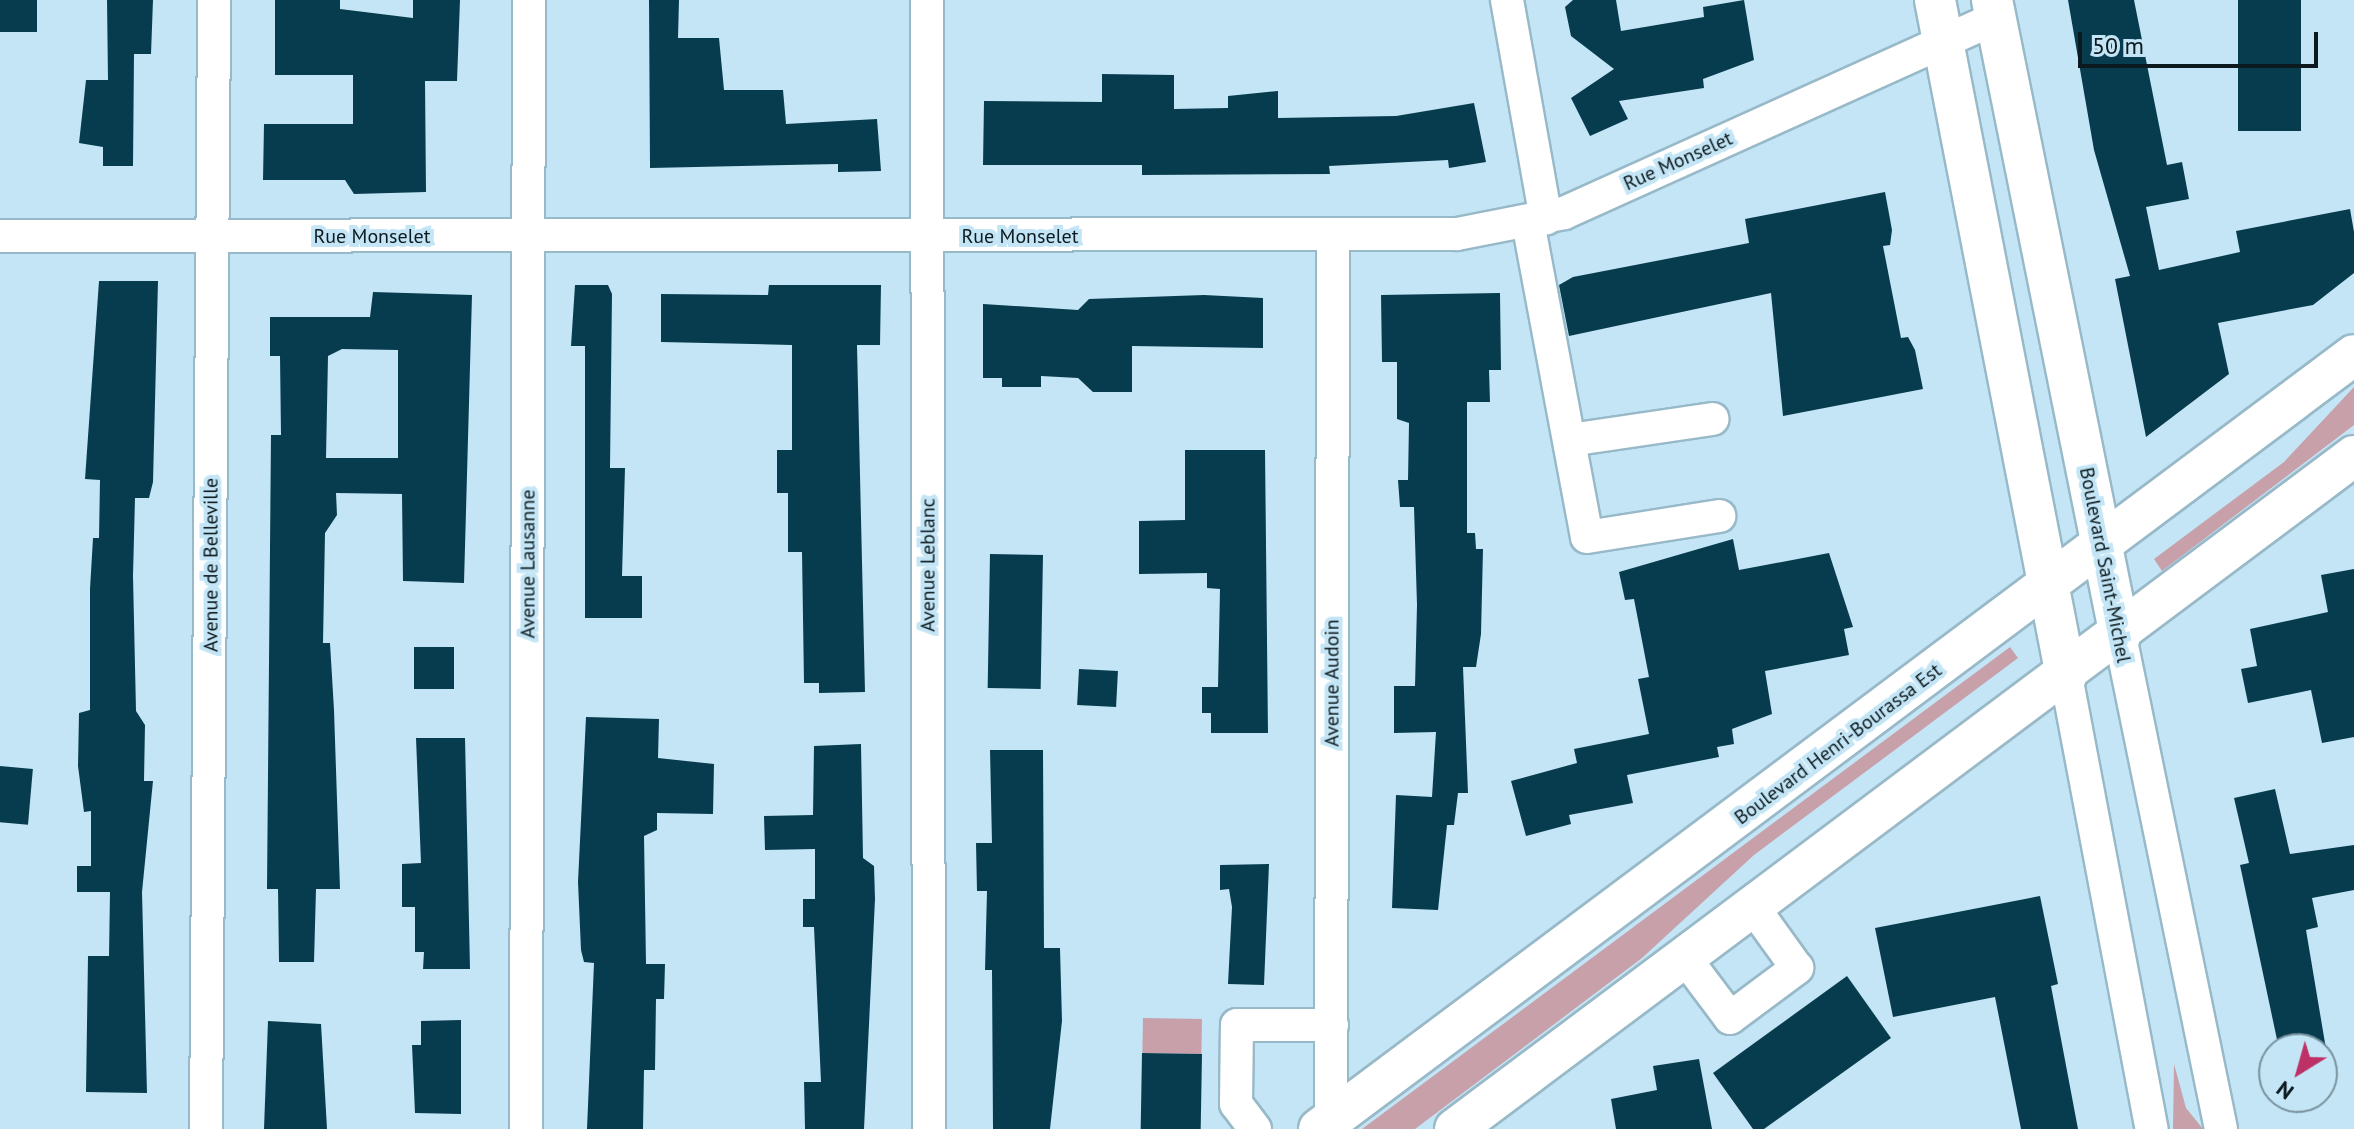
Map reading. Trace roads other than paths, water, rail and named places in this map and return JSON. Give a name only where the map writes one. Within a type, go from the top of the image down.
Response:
[{"type":"main road","points":[[1935,0],[2066,676]]},
{"type":"main road","name":"Boulevard Saint-Michel","points":[[1994,9],[2120,636]]},
{"type":"main road","name":"Boulevard Henri-Bourassa Est","points":[[1329,1125],[2354,355]]},
{"type":"main road","points":[[1455,1129],[2120,636],[2354,456]]},
{"type":"street","name":"Avenue de Belleville","points":[[206,1129],[214,0]]},
{"type":"street","name":"Avenue Lausanne","points":[[526,1129],[529,0]]},
{"type":"street","name":"Avenue Leblanc","points":[[927,0],[929,1129]]},
{"type":"street","points":[[1507,0],[1537,220],[1587,537],[1719,516]]},
{"type":"street","name":"Rue Monselet","points":[[0,236],[1457,234],[1537,220],[1943,42],[1994,9]]},
{"type":"street","name":"Avenue Audoin","points":[[1329,1125],[1332,1025],[1333,236]]},
{"type":"street","points":[[1570,440],[1712,419]]},
{"type":"street","name":"Boulevard Saint-Michel","points":[[2120,636],[2221,1129]]},
{"type":"street","points":[[2066,676],[2152,1129]]},
{"type":"street","points":[[1685,958],[1730,1018],[1797,968],[1753,907]]},
{"type":"street","points":[[1255,1129],[1236,1104],[1237,1025],[1332,1025]]}]
